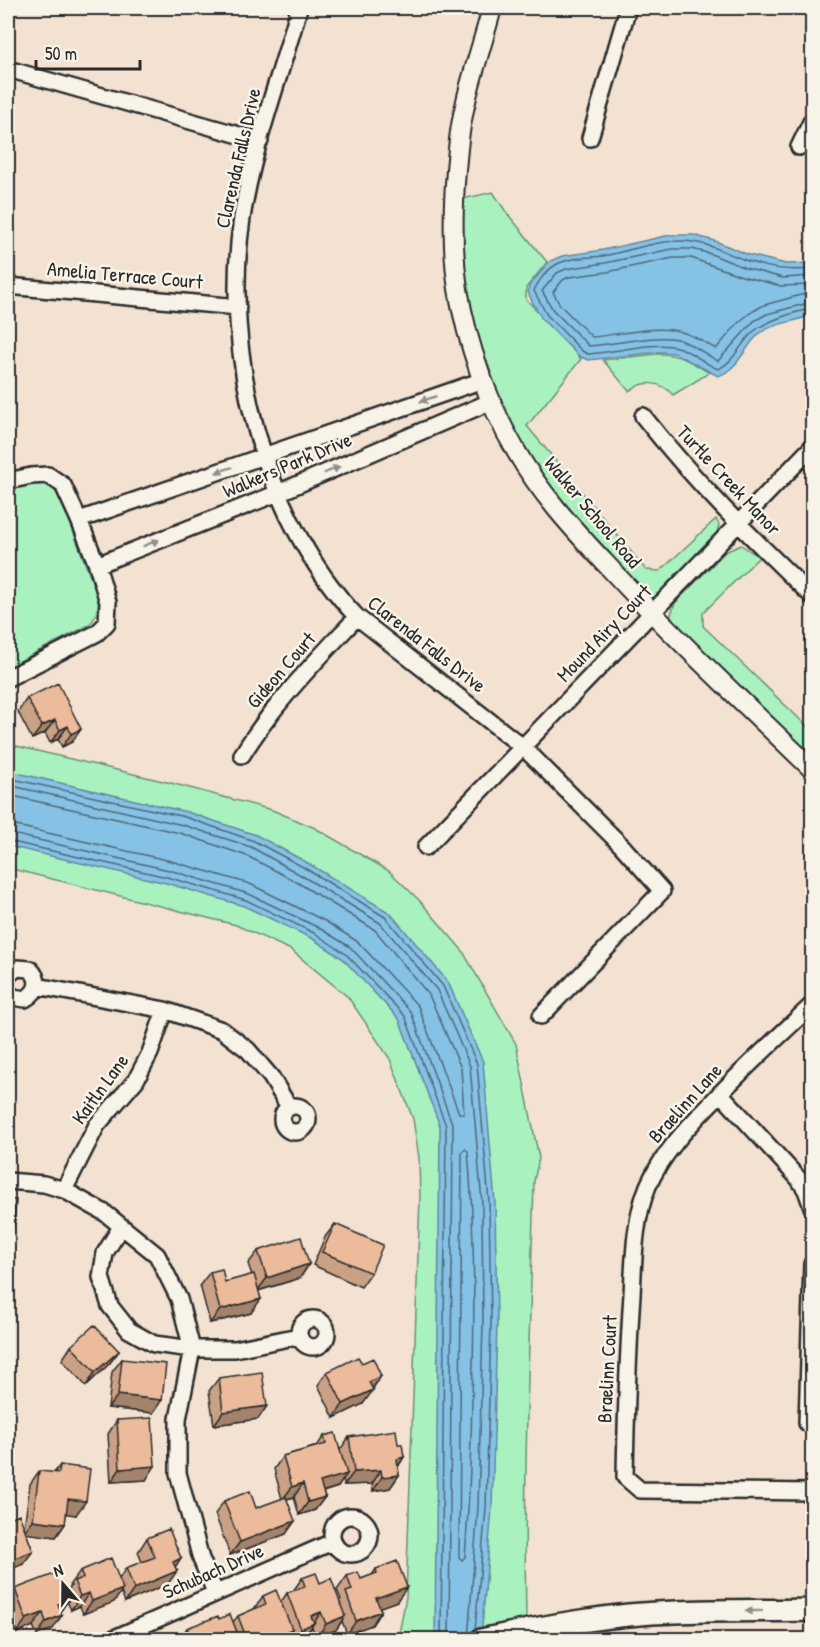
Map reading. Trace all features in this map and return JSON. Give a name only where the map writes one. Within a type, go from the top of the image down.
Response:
[{"type":"main road","points":[[490,1638],[594,1618],[674,1612],[813,1610]]},
{"type":"street","name":"Clarenda Falls Drive","points":[[299,8],[260,141],[242,219],[238,257],[239,331],[246,383],[265,456],[278,493],[294,530],[321,574],[357,617],[377,635],[524,748],[622,846],[662,891],[541,1016]]},
{"type":"street","name":"Walker School Road","points":[[492,8],[463,114],[458,147],[454,213],[454,251],[459,290],[483,380],[516,452],[540,488],[570,526],[651,614],[813,769]]},
{"type":"street","points":[[590,138],[628,8]]},
{"type":"street","points":[[15,71],[260,141]]},
{"type":"street","points":[[799,147],[813,120]]},
{"type":"street","name":"Amelia Terrace Court","points":[[8,286],[238,307]]},
{"type":"street","name":"Walkers Park Drive","points":[[80,520],[483,380]]},
{"type":"street","name":"Walkers Park Drive","points":[[97,565],[278,493],[492,401]]},
{"type":"street","name":"Turtle Creek Manor","points":[[643,416],[672,453],[738,524],[813,596]]},
{"type":"street","name":"Mound Airy Court","points":[[426,847],[813,447]]},
{"type":"street","points":[[8,481],[31,476],[48,476],[63,485],[80,520],[108,602],[107,623],[97,633],[8,678]]},
{"type":"street","name":"Gideon Court","points":[[242,755],[271,712],[306,670],[357,617]]},
{"type":"street","points":[[8,975],[17,968],[30,969],[37,980],[35,992],[25,999],[13,997],[8,992]]},
{"type":"street","points":[[37,986],[165,1010],[222,1030],[248,1050],[271,1077],[290,1107]]},
{"type":"street","name":"Braelinn Lane","points":[[634,1255],[640,1210],[659,1164],[687,1128],[720,1093],[813,1005]]},
{"type":"street","name":"Kaitln Lane","points":[[64,1190],[97,1125],[136,1080],[150,1053],[165,1010]]},
{"type":"street","points":[[720,1093],[798,1178],[807,1190],[813,1207]]},
{"type":"street","points":[[8,1181],[44,1184],[64,1190],[105,1213],[157,1255],[179,1299],[192,1349],[177,1419],[178,1473],[201,1559],[215,1592]]},
{"type":"street","points":[[121,1227],[105,1253],[101,1277],[110,1306],[129,1330],[154,1344],[192,1349],[235,1349],[299,1336]]},
{"type":"street","name":"Braelinn Court","points":[[634,1255],[627,1380],[625,1477],[640,1490],[813,1492]]},
{"type":"street","points":[[807,1423],[813,1264]]},
{"type":"street","name":"Schubach Drive","points":[[110,1640],[332,1542]]},
{"type":"green space","points":[[493,192],[506,212],[547,262],[526,288],[526,299],[581,359],[527,426],[646,570],[660,571],[716,519],[719,525],[716,536],[658,597],[649,598],[574,524],[511,438],[472,333],[460,273],[458,200]]},
{"type":"green space","points":[[657,354],[684,359],[709,373],[673,395],[663,387],[652,384],[640,385],[629,391],[603,360]]},
{"type":"green space","points":[[32,481],[49,486],[61,498],[98,598],[98,609],[89,625],[8,667],[8,487]]},
{"type":"green space","points":[[741,545],[759,557],[703,613],[703,626],[812,731],[812,760],[671,622],[670,617],[675,603],[725,552]]},
{"type":"green space","points":[[8,744],[272,810],[315,828],[389,871],[420,901],[462,950],[516,1044],[539,1158],[534,1181],[527,1400],[526,1618],[435,1639],[398,1639],[406,1597],[420,1197],[419,1158],[413,1119],[390,1059],[348,997],[291,950],[236,925],[8,868]]},
{"type":"water","points":[[670,235],[693,235],[749,255],[786,264],[812,263],[812,314],[766,329],[755,338],[731,369],[718,376],[674,353],[659,352],[588,360],[579,356],[542,319],[528,292],[529,286],[550,261],[562,256],[603,250]]},
{"type":"water","points":[[8,771],[187,812],[256,835],[306,862],[390,913],[448,982],[483,1062],[495,1202],[497,1323],[492,1508],[481,1639],[435,1639],[440,1126],[399,1019],[342,958],[313,939],[244,906],[166,883],[8,846]]},
{"type":"building","points":[[58,683],[81,729],[71,734],[68,726],[60,730],[55,720],[42,726],[27,698]]},
{"type":"building","points":[[8,1199],[16,1200],[13,1234],[8,1233]]},
{"type":"building","points":[[335,1224],[383,1245],[371,1273],[322,1252]]},
{"type":"building","points":[[301,1237],[309,1264],[267,1278],[258,1251]]},
{"type":"building","points":[[222,1269],[225,1282],[254,1274],[261,1299],[220,1310],[210,1272]]},
{"type":"building","points":[[94,1325],[119,1351],[95,1372],[71,1346]]},
{"type":"building","points":[[358,1357],[362,1363],[373,1358],[381,1376],[369,1382],[373,1390],[343,1404],[327,1372]]},
{"type":"building","points":[[122,1359],[166,1364],[162,1400],[118,1395]]},
{"type":"building","points":[[262,1372],[267,1406],[223,1412],[219,1378]]},
{"type":"building","points":[[152,1418],[155,1466],[120,1469],[117,1420]]},
{"type":"building","points":[[396,1430],[398,1444],[402,1444],[404,1457],[397,1459],[399,1475],[382,1477],[381,1470],[354,1472],[349,1437]]},
{"type":"building","points":[[335,1433],[347,1474],[320,1482],[325,1497],[308,1502],[303,1483],[292,1487],[283,1456],[326,1444],[324,1436]]},
{"type":"building","points":[[60,1465],[90,1469],[86,1501],[68,1499],[65,1524],[33,1520],[39,1471],[59,1473]]},
{"type":"building","points":[[250,1491],[256,1508],[286,1497],[295,1521],[240,1542],[224,1501]]},
{"type":"building","points":[[19,1514],[33,1551],[8,1561],[8,1519]]},
{"type":"building","points":[[169,1529],[181,1558],[173,1562],[177,1571],[134,1589],[126,1568],[155,1557],[147,1538]]},
{"type":"building","points":[[111,1558],[123,1589],[92,1601],[89,1593],[80,1596],[74,1581],[83,1578],[80,1571]]},
{"type":"building","points":[[397,1561],[407,1587],[376,1598],[381,1611],[356,1621],[346,1592],[352,1590],[347,1576],[358,1572],[361,1579],[377,1573],[376,1569]]},
{"type":"building","points":[[57,1573],[68,1601],[58,1604],[62,1615],[46,1622],[43,1613],[26,1619],[15,1589]]},
{"type":"building","points":[[316,1573],[320,1583],[331,1578],[345,1616],[326,1624],[321,1612],[311,1616],[314,1623],[301,1629],[287,1593],[305,1586],[302,1578]]},
{"type":"building","points":[[276,1590],[292,1629],[266,1640],[247,1640],[238,1616],[266,1604],[263,1596]]},
{"type":"building","points":[[230,1614],[240,1640],[192,1640],[187,1628],[218,1616],[219,1619]]}]
